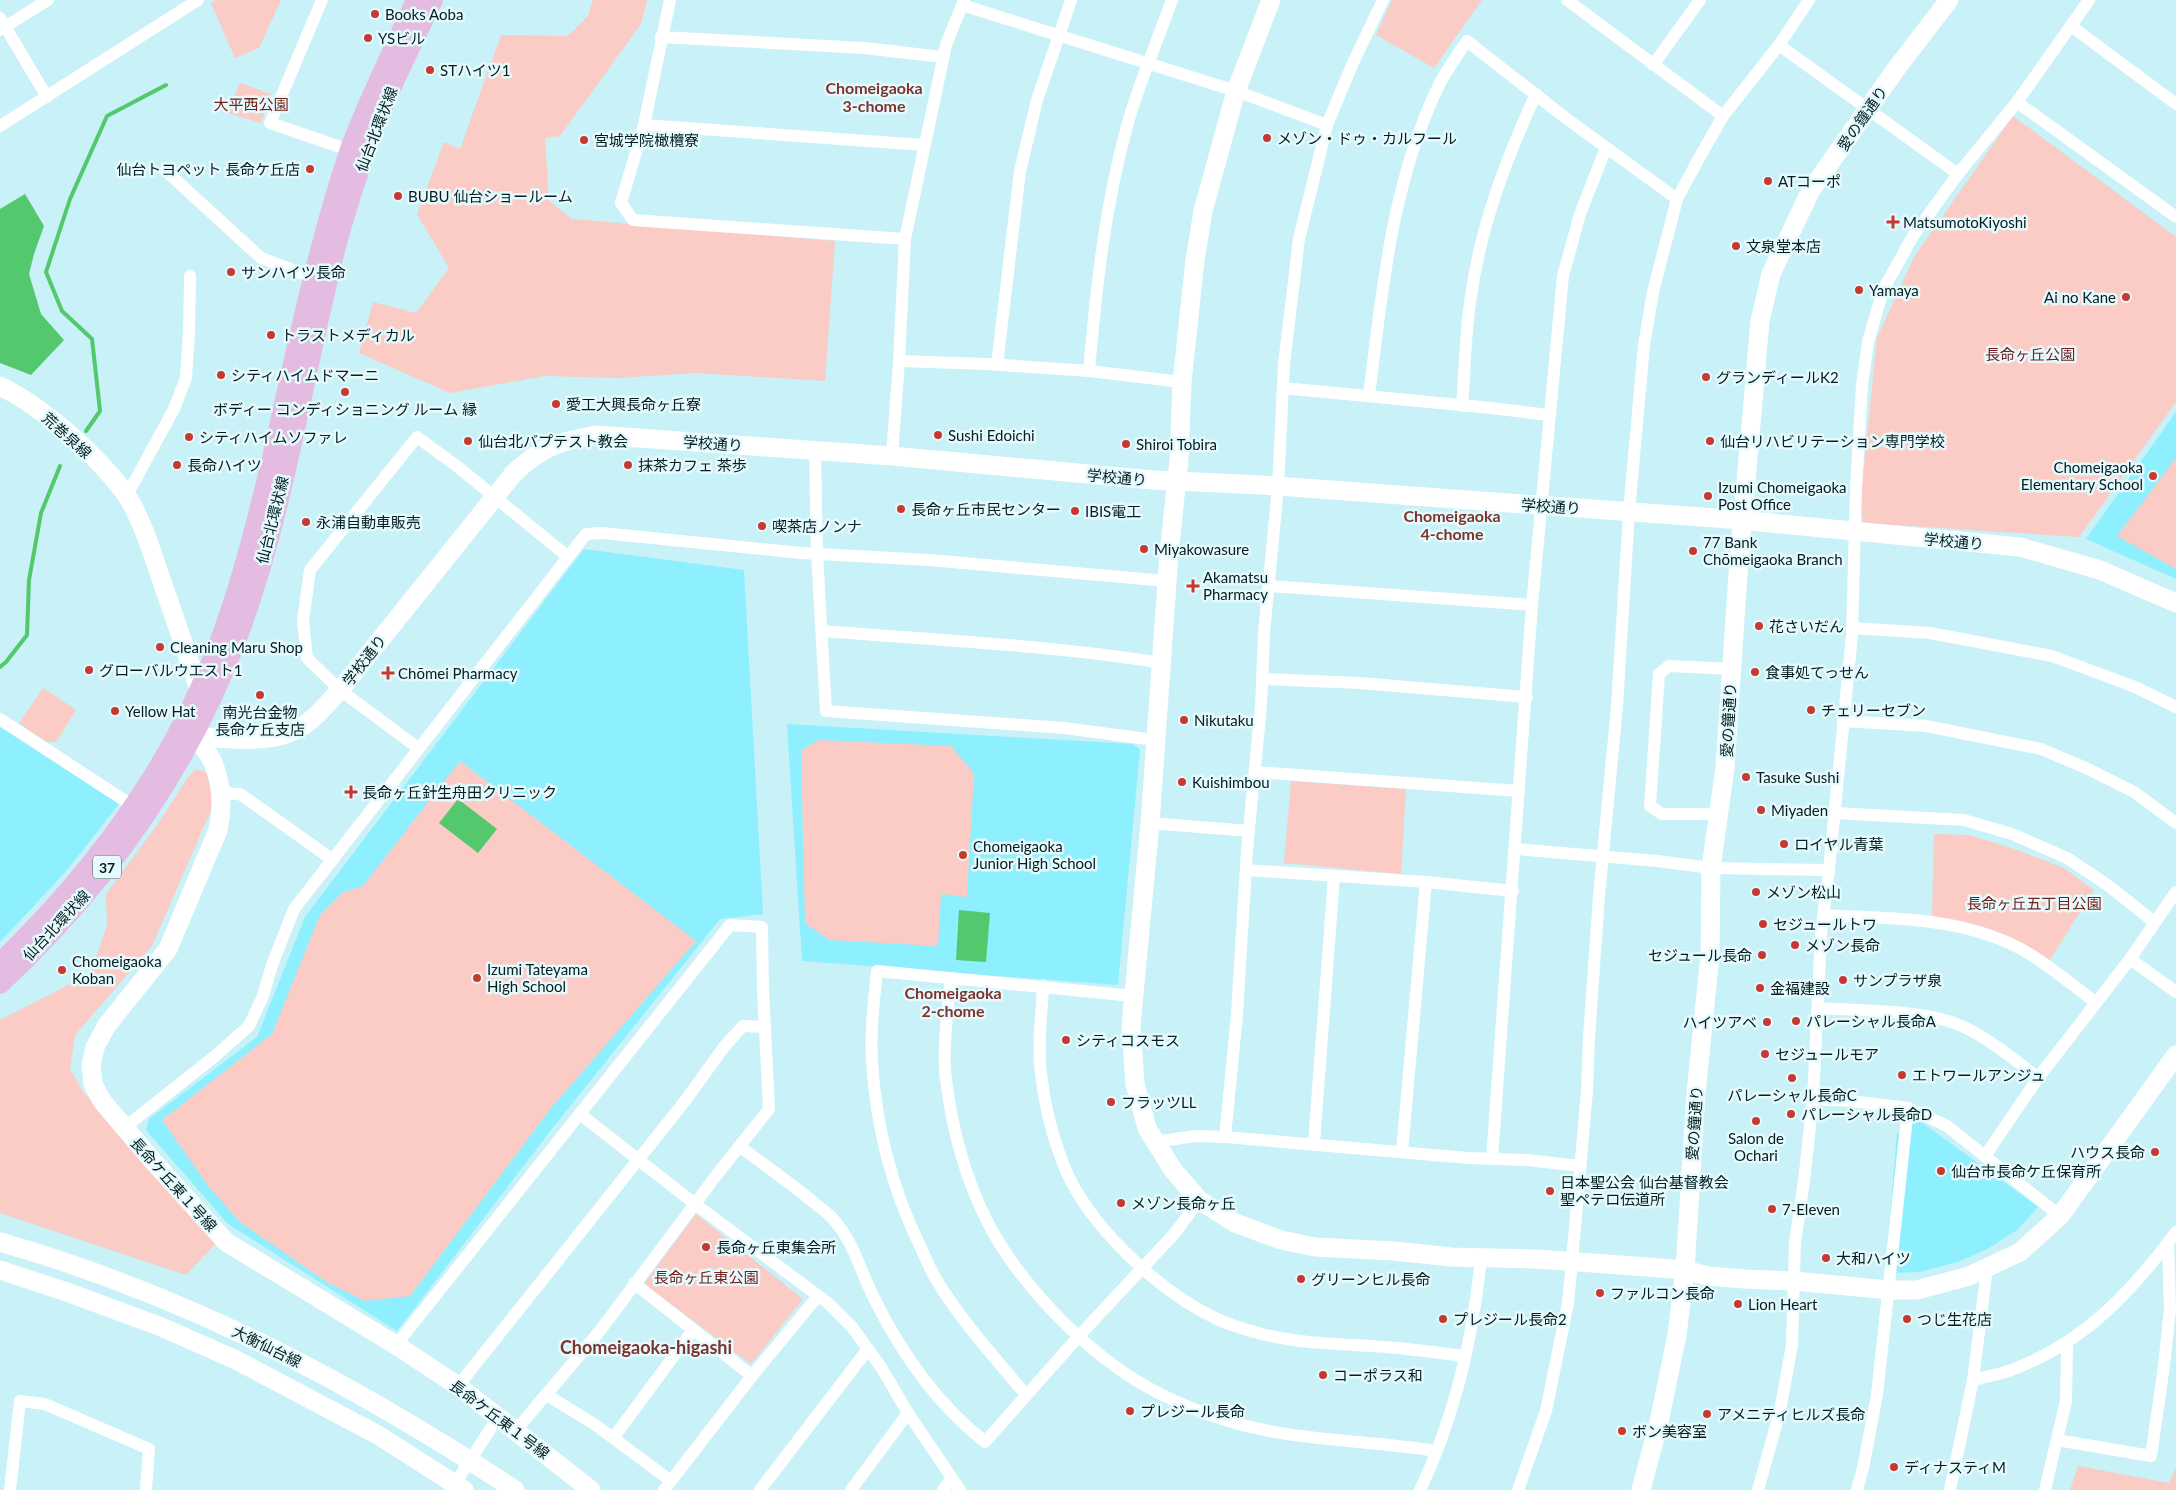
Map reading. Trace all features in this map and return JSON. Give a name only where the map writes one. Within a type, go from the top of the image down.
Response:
[{"type":"main road","name":"仙台北環状線","points":[[206,692],[254,532],[314,278],[349,150],[416,0]]},
{"type":"main road","name":"仙台北環状線","points":[[0,984],[49,936],[88,891],[119,852],[166,783],[206,692],[240,630],[276,506],[337,241],[384,103],[433,0]]},
{"type":"main road","name":"仙台北環状線","points":[[0,963],[36,928],[98,855],[159,768],[187,733]]},
{"type":"street","points":[[47,97],[2,25],[48,0]]},
{"type":"street","points":[[0,126],[198,0]]},
{"type":"street","points":[[322,0],[270,123],[349,150]]},
{"type":"street","points":[[670,0],[644,125],[621,203],[633,220],[905,239]]},
{"type":"street","points":[[997,365],[1020,172],[1037,100],[1071,0]]},
{"type":"street","points":[[1090,371],[1109,199],[1127,125],[1172,0]]},
{"type":"street","points":[[1271,0],[1236,91],[1203,211],[1195,260],[1182,382],[1177,482],[1167,581],[1150,823],[1132,996],[1131,1026],[1134,1084],[1147,1128],[1173,1170],[1199,1200],[1235,1223],[1254,1232],[1315,1247],[1481,1258],[1572,1261],[1685,1270],[1708,1276],[1793,1281],[1889,1290],[1917,1290],[1969,1276],[2020,1252],[2060,1216],[2176,1055]]},
{"type":"street","points":[[1225,1137],[1237,1014],[1249,831],[1278,487],[1283,388],[1299,240],[1327,125],[1383,0]]},
{"type":"street","points":[[1566,0],[1723,116]]},
{"type":"street","points":[[1653,65],[1700,0]]},
{"type":"street","points":[[1518,1490],[1546,1411],[1568,1303],[1588,1091],[1589,1037],[1602,856],[1617,706],[1629,512],[1644,344],[1653,292],[1677,199],[1723,116],[1779,45],[1809,0]]},
{"type":"street","name":"愛の鐘通り","points":[[1641,1490],[1659,1422],[1677,1335],[1685,1270],[1696,1093],[1710,955],[1711,868],[1725,768],[1731,668],[1760,321],[1771,274],[1812,190],[1867,110],[1949,0]]},
{"type":"street","points":[[1758,1490],[1780,1411],[1792,1346],[1795,1242],[1813,1099],[1824,915],[1852,628],[1853,531],[1862,386],[1870,333],[1883,290],[1913,236],[1958,174],[2017,102],[2089,0]]},
{"type":"street","points":[[892,456],[900,361],[905,239],[943,57],[963,3],[1236,91],[1327,125]]},
{"type":"street","points":[[2071,26],[2176,104]]},
{"type":"street","points":[[661,37],[864,48],[943,57]]},
{"type":"street","points":[[1369,396],[1382,288],[1406,169],[1441,82],[1466,41],[1606,148],[1677,199]]},
{"type":"street","points":[[1779,45],[1958,174]]},
{"type":"street","points":[[1462,406],[1470,296],[1483,235],[1500,179],[1536,94]]},
{"type":"street","points":[[2017,102],[2176,218]]},
{"type":"street","points":[[644,125],[924,145]]},
{"type":"street","points":[[1492,1159],[1513,891],[1532,605],[1563,276],[1580,214],[1606,148]]},
{"type":"street","points":[[166,171],[261,258],[314,278]]},
{"type":"street","points":[[126,494],[174,409],[186,378],[190,332],[190,276]]},
{"type":"street","points":[[900,361],[1090,371],[1182,382]]},
{"type":"street","name":"荒巻泉線","points":[[0,386],[16,394],[49,418],[85,449],[126,494],[147,538],[206,692]]},
{"type":"street","points":[[1283,388],[1549,415]]},
{"type":"street","name":"学校通り","points":[[187,733],[238,739],[269,738],[294,731],[314,717],[340,690],[494,497],[531,456],[561,442],[596,435],[892,456],[1177,482],[1278,487],[1743,520],[2020,547],[2100,570],[2176,603]]},
{"type":"street","points":[[418,748],[340,690],[307,658],[303,621],[310,570],[417,437],[458,467],[567,556]]},
{"type":"street","points":[[815,450],[817,554],[826,711],[1064,728],[1155,740]]},
{"type":"street","points":[[124,1128],[214,1057],[249,1026],[263,996],[272,965],[294,909],[586,534],[602,533],[817,554],[929,560],[1167,581]]},
{"type":"street","points":[[1269,586],[1532,605]]},
{"type":"street","points":[[1852,628],[1930,633],[2052,656],[2136,687],[2176,707]]},
{"type":"street","points":[[822,631],[1010,645],[1162,662]]},
{"type":"street","points":[[1719,814],[1662,814],[1650,806],[1658,674],[1669,666],[1731,668]]},
{"type":"street","points":[[1262,679],[1360,683],[1527,697]]},
{"type":"street","points":[[0,719],[133,806]]},
{"type":"street","points":[[1843,722],[1926,726],[2040,749],[2086,768],[2134,792],[2176,823]]},
{"type":"street","name":"長命ケ丘東１号線","points":[[187,733],[213,763],[221,793],[221,818],[218,830],[168,949],[107,1025],[95,1047],[91,1066],[93,1084],[102,1101],[226,1242],[396,1345],[458,1386],[591,1490]]},
{"type":"street","points":[[1255,772],[1430,783],[1519,791]]},
{"type":"street","points":[[221,793],[240,794],[333,860]]},
{"type":"street","points":[[1835,813],[1964,820],[2012,834],[2067,858],[2109,886],[2154,922]]},
{"type":"street","points":[[1150,823],[1249,831]]},
{"type":"street","points":[[1516,849],[1711,868],[1829,870]]},
{"type":"street","points":[[1246,870],[1426,882],[1513,891]]},
{"type":"street","points":[[1314,1144],[1334,877]]},
{"type":"street","points":[[1402,1152],[1426,882]]},
{"type":"street","points":[[1985,1156],[2038,1078],[2130,959],[2176,892]]},
{"type":"street","points":[[1824,915],[1932,921],[1976,930],[2022,949],[2095,1002]]},
{"type":"street","points":[[396,1345],[730,925],[762,927],[769,1109],[599,1332],[516,1430]]},
{"type":"street","points":[[2130,959],[2176,992]]},
{"type":"street","points":[[1026,1395],[976,1337],[937,1280],[909,1225],[888,1170],[880,1126],[872,1061],[873,1006],[877,971],[1132,996]]},
{"type":"street","points":[[951,978],[946,1079],[956,1133],[970,1182],[986,1219],[1001,1246],[1047,1304],[1079,1336],[1137,1382],[1176,1402],[1220,1419],[1259,1429],[1308,1437],[1396,1444],[1436,1450]]},
{"type":"street","points":[[1043,986],[1040,1072],[1050,1121],[1063,1163],[1082,1198],[1109,1235],[1141,1268],[1179,1297],[1216,1319],[1261,1333],[1295,1341],[1389,1347],[1465,1356]]},
{"type":"street","points":[[1818,1008],[1925,1016],[1964,1027],[2000,1049],[2038,1078]]},
{"type":"street","points":[[458,1386],[685,1101],[724,1047],[743,1026],[765,1027]]},
{"type":"street","points":[[1813,1099],[1851,1101],[1908,1108],[1947,1126],[2060,1216]]},
{"type":"street","points":[[1857,1490],[1877,1395],[1908,1108]]},
{"type":"street","points":[[580,1114],[695,1204],[828,1302],[852,1327],[868,1348],[908,1413],[960,1490]]},
{"type":"street","points":[[1154,1142],[1196,1136],[1225,1137],[1492,1159],[1527,1160],[1580,1166]]},
{"type":"street","points":[[740,1147],[776,1173],[834,1220],[856,1257],[885,1321],[905,1354],[923,1380],[966,1427],[984,1442],[1174,1233],[1199,1200]]},
{"type":"street","points":[[1973,1380],[2014,1370],[2067,1344],[2114,1306],[2153,1264],[2176,1232]]},
{"type":"street","name":"大衡仙台線","points":[[0,1242],[130,1285],[251,1337],[391,1412],[515,1490]]},
{"type":"street","points":[[2057,1440],[2151,1456],[2170,1309],[2168,1243]]},
{"type":"street","points":[[1420,1490],[1454,1406],[1476,1307],[1481,1258]]},
{"type":"street","points":[[1950,1490],[1973,1380],[1987,1268]]},
{"type":"street","name":"大衡仙台線","points":[[0,1270],[159,1326],[234,1359],[378,1435],[464,1490]]},
{"type":"street","points":[[634,1284],[752,1376]]},
{"type":"street","points":[[547,1395],[614,1438],[667,1485],[752,1376],[818,1296]]},
{"type":"street","points":[[614,1438],[693,1330]]},
{"type":"street","points":[[2045,1490],[2066,1401],[2067,1344]]},
{"type":"street","points":[[760,1490],[868,1348]]},
{"type":"street","points":[[10,1490],[20,1401],[45,1404],[149,1449],[146,1490]]},
{"type":"street","points":[[851,1490],[908,1413]]},
{"type":"street","points":[[450,1490],[498,1417]]},
{"type":"street","points":[[944,1490],[952,1478]]},
{"type":"shaded area","points":[[25,194],[44,226],[29,274],[41,314],[64,340],[31,375],[0,363],[0,209]]},
{"type":"shaded area","name":"Chomeigaoka Elementary School","points":[[2176,412],[2176,579],[2086,539]]},
{"type":"shaded area","name":"Izumi Tateyama High School","points":[[584,549],[744,570],[763,914],[720,919],[555,1125],[397,1331],[228,1224],[146,1130],[149,1119],[257,1037],[305,917]]},
{"type":"shaded area","name":"Chomeigaoka Junior High School","points":[[787,724],[1132,744],[1140,749],[1118,985],[802,961]]},
{"type":"shaded area","points":[[0,727],[119,804],[67,870],[0,942]]},
{"type":"shaded area","points":[[458,799],[497,829],[478,853],[439,823]]},
{"type":"shaded area","points":[[959,910],[990,913],[986,962],[956,960]]},
{"type":"shaded area","name":"仙台市長命ケ丘保育所","points":[[1920,1121],[2038,1207],[2017,1230],[1989,1248],[1958,1262],[1919,1272],[1885,1273],[1897,1134],[1907,1126]]},
{"type":"green space","points":[[216,0],[281,0],[259,48],[235,58],[211,3]]},
{"type":"green space","points":[[593,0],[647,0],[641,24],[560,136],[545,138],[549,201],[572,219],[835,241],[825,381],[696,373],[618,378],[544,376],[450,393],[359,353],[373,302],[416,313],[449,268],[417,214],[444,142],[460,149],[501,35],[568,36],[588,16]]},
{"type":"green space","points":[[1392,0],[1482,0],[1434,68],[1376,35]]},
{"type":"green space","name":"大平西公園","points":[[240,83],[271,94],[261,123],[224,112],[226,101],[232,102]]},
{"type":"green space","name":"長命ヶ丘公園","points":[[2013,116],[2176,237],[2176,402],[2079,537],[1862,523],[1863,516],[1859,515],[1877,338],[1914,257]]},
{"type":"green space","points":[[2176,458],[2176,569],[2117,536]]},
{"type":"green space","points":[[43,688],[76,710],[56,742],[46,742],[19,723]]},
{"type":"green space","points":[[819,740],[951,746],[974,773],[967,897],[941,894],[938,946],[829,940],[805,923],[801,750]]},
{"type":"green space","points":[[460,761],[696,941],[551,1108],[410,1296],[365,1301],[328,1283],[240,1222],[209,1187],[162,1120],[272,1034],[320,915],[343,892],[363,886]]},
{"type":"green space","points":[[196,769],[208,773],[213,790],[212,808],[152,946],[75,1035],[70,1069],[84,1093],[218,1241],[186,1275],[0,1213],[0,1020],[90,974],[107,926],[106,894],[160,821],[188,777]]},
{"type":"green space","points":[[1291,781],[1406,789],[1401,874],[1284,863]]},
{"type":"green space","name":"長命ヶ丘五丁目公園","points":[[1934,834],[1970,835],[2020,851],[2064,868],[2094,890],[2049,961],[1981,927],[1932,916]]},
{"type":"green space","name":"長命ヶ丘東公園","points":[[696,1214],[803,1299],[751,1364],[644,1284]]},
{"type":"green space","points":[[2078,1466],[2169,1483],[2176,1468],[2176,1490],[2070,1490]]},
{"type":"waterway","points":[[86,431],[100,411],[92,339],[62,311],[46,272],[70,199],[107,116],[166,85]]},
{"type":"waterway","points":[[0,667],[27,635],[29,580],[41,513],[60,466]]},
{"type":"place","name":"Books Aoba","points":[[375,14]]},
{"type":"place","name":"YSビル","points":[[368,38]]},
{"type":"place","name":"STハイツ1","points":[[430,70]]},
{"type":"place","name":"メゾン・ドゥ・カルフール","points":[[1267,138]]},
{"type":"place","name":"宮城学院橄欖寮","points":[[584,140]]},
{"type":"place","name":"仙台トヨペット 長命ケ丘店","points":[[310,169]]},
{"type":"place","name":"ATコーポ","points":[[1768,181]]},
{"type":"place","name":"BUBU 仙台ショールーム","points":[[398,196]]},
{"type":"place","name":"MatsumotoKiyoshi","points":[[1893,222]]},
{"type":"place","name":"文泉堂本店","points":[[1736,246]]},
{"type":"place","name":"サンハイツ長命","points":[[231,272]]},
{"type":"place","name":"Yamaya","points":[[1859,290]]},
{"type":"place","name":"Ai no Kane","points":[[2126,297]]},
{"type":"place","name":"トラストメディカル","points":[[271,335]]},
{"type":"place","name":"シティハイムドマーニ","points":[[221,375]]},
{"type":"place","name":"グランディールK2","points":[[1706,377]]},
{"type":"place","name":"ボディー コンディショニング ルーム 縁","points":[[345,392]]},
{"type":"place","name":"愛工大興長命ヶ丘寮","points":[[556,404]]},
{"type":"place","name":"Sushi Edoichi","points":[[938,435]]},
{"type":"place","name":"シティハイムソファレ","points":[[189,437]]},
{"type":"place","name":"仙台北バプテスト教会","points":[[468,441]]},
{"type":"place","name":"仙台リハビリテーション専門学校","points":[[1710,441]]},
{"type":"place","name":"Shiroi Tobira","points":[[1126,444]]},
{"type":"place","name":"長命ハイツ","points":[[177,465]]},
{"type":"place","name":"抹茶カフェ 茶歩","points":[[628,465]]},
{"type":"place","name":"Chomeigaoka Elementary School","points":[[2153,476]]},
{"type":"place","name":"Izumi Chomeigaoka Post Office","points":[[1708,496]]},
{"type":"place","name":"長命ヶ丘市民センター","points":[[901,509]]},
{"type":"place","name":"IBIS電工","points":[[1075,511]]},
{"type":"place","name":"永浦自動車販売","points":[[306,522]]},
{"type":"place","name":"喫茶店ノンナ","points":[[762,526]]},
{"type":"place","name":"Miyakowasure","points":[[1144,549]]},
{"type":"place","name":"77 Bank Chōmeigaoka Branch","points":[[1693,551]]},
{"type":"place","name":"Akamatsu Pharmacy","points":[[1193,586]]},
{"type":"place","name":"花さいだん","points":[[1759,626]]},
{"type":"place","name":"Cleaning Maru Shop","points":[[160,647]]},
{"type":"place","name":"グローバルウエスト1","points":[[89,670]]},
{"type":"place","name":"食事処てっせん","points":[[1755,672]]},
{"type":"place","name":"Chōmei Pharmacy","points":[[388,673]]},
{"type":"place","name":"南光台金物 長命ケ丘支店","points":[[260,695]]},
{"type":"place","name":"チェリーセブン","points":[[1811,710]]},
{"type":"place","name":"Yellow Hat","points":[[115,711]]},
{"type":"place","name":"Nikutaku","points":[[1184,720]]},
{"type":"place","name":"Tasuke Sushi","points":[[1746,777]]},
{"type":"place","name":"Kuishimbou","points":[[1182,782]]},
{"type":"place","name":"長命ヶ丘針生舟田クリニック","points":[[351,792]]},
{"type":"place","name":"Miyaden","points":[[1761,810]]},
{"type":"place","name":"ロイヤル青葉","points":[[1784,844]]},
{"type":"place","name":"Chomeigaoka Junior High School","points":[[963,855]]},
{"type":"place","name":"メゾン松山","points":[[1756,892]]},
{"type":"place","name":"セジュールトワ","points":[[1763,924]]},
{"type":"place","name":"メゾン長命","points":[[1795,945]]},
{"type":"place","name":"セジュール長命","points":[[1762,955]]},
{"type":"place","name":"Chomeigaoka Koban","points":[[62,970]]},
{"type":"place","name":"Izumi Tateyama High School","points":[[477,978]]},
{"type":"place","name":"サンプラザ泉","points":[[1843,980]]},
{"type":"place","name":"金福建設","points":[[1760,988]]},
{"type":"place","name":"パレーシャル長命A","points":[[1796,1021]]},
{"type":"place","name":"ハイツアベ","points":[[1767,1022]]},
{"type":"place","name":"シティコスモス","points":[[1066,1040]]},
{"type":"place","name":"セジュールモア","points":[[1765,1054]]},
{"type":"place","name":"エトワールアンジュ","points":[[1902,1075]]},
{"type":"place","name":"パレーシャル長命C","points":[[1792,1078]]},
{"type":"place","name":"フラッツLL","points":[[1111,1102]]},
{"type":"place","name":"パレーシャル長命D","points":[[1791,1114]]},
{"type":"place","name":"Salon de Ochari","points":[[1756,1121]]},
{"type":"place","name":"ハウス長命","points":[[2155,1152]]},
{"type":"place","name":"仙台市長命ケ丘保育所","points":[[1941,1171]]},
{"type":"place","name":"日本聖公会 仙台基督教会 聖ペテロ伝道所","points":[[1550,1191]]},
{"type":"place","name":"メゾン長命ヶ丘","points":[[1121,1203]]},
{"type":"place","name":"7-Eleven","points":[[1772,1209]]},
{"type":"place","name":"長命ヶ丘東集会所","points":[[706,1247]]},
{"type":"place","name":"大和ハイツ","points":[[1826,1258]]},
{"type":"place","name":"グリーンヒル長命","points":[[1301,1279]]},
{"type":"place","name":"ファルコン長命","points":[[1600,1293]]},
{"type":"place","name":"Lion Heart","points":[[1738,1304]]},
{"type":"place","name":"プレジール長命2","points":[[1443,1319]]},
{"type":"place","name":"つじ生花店","points":[[1907,1319]]},
{"type":"place","name":"コーポラス和","points":[[1323,1375]]},
{"type":"place","name":"プレジール長命","points":[[1130,1411]]},
{"type":"place","name":"アメニティヒルズ長命","points":[[1707,1414]]},
{"type":"place","name":"ボン美容室","points":[[1622,1431]]},
{"type":"place","name":"ディナスティM","points":[[1894,1467]]},
{"type":"district","name":"Chomeigaoka 3-chome","points":[[874,96]]},
{"type":"district","name":"Chomeigaoka 4-chome","points":[[1452,524]]},
{"type":"district","name":"Chomeigaoka 2-chome","points":[[953,1001]]},
{"type":"district","name":"Chomeigaoka-higashi","points":[[646,1347]]}]
